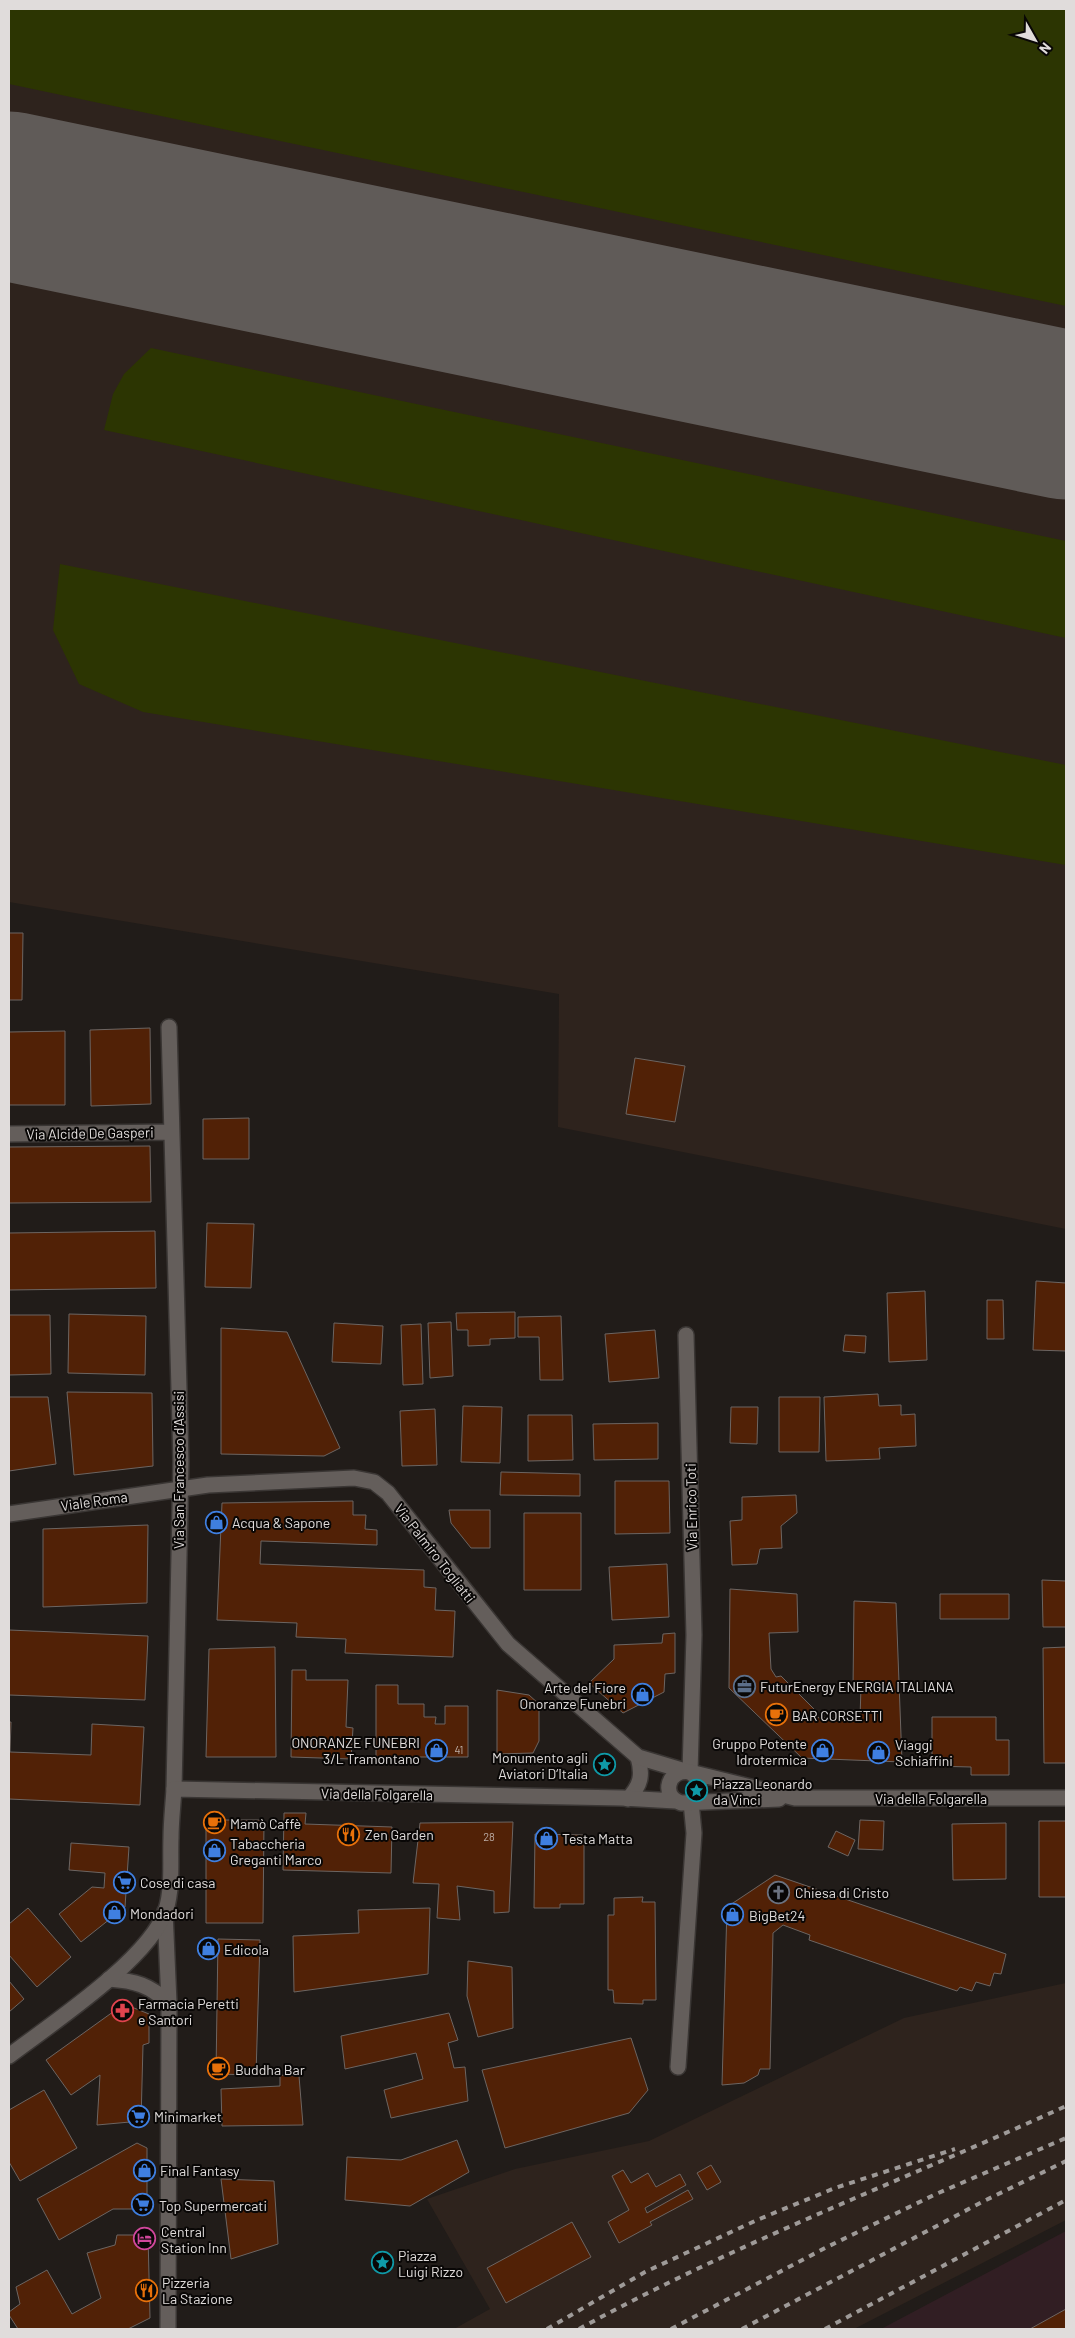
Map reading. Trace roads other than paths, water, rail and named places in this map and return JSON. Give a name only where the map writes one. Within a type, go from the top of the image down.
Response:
[{"type":"street","name":"Via San Francesco d'Assisi","points":[[9,2056],[109,1979],[136,1955],[154,1933],[165,1911],[171,1889],[181,1452],[170,1132],[169,1027]]},
{"type":"street","name":"Via Alcide De Gasperi","points":[[9,1134],[170,1132]]},
{"type":"street","name":"Via Enrico Toti","points":[[686,1335],[693,1680],[688,1772]]},
{"type":"street","name":"Via Palmiro Togliatti","points":[[180,1489],[208,1485],[354,1478],[374,1482],[388,1493],[508,1644],[638,1756]]},
{"type":"street","name":"Viale Roma","points":[[9,1514],[180,1489]]},
{"type":"street","points":[[628,1799],[637,1788],[641,1777],[638,1756],[688,1772],[795,1798]]},
{"type":"street","points":[[678,2067],[694,1833],[684,1802],[670,1794],[669,1784],[675,1774],[688,1772],[698,1779],[700,1790],[699,1795],[684,1802]]},
{"type":"street","name":"Via della Folgarella","points":[[174,1789],[628,1799]]},
{"type":"street","points":[[628,1799],[684,1802],[795,1798]]},
{"type":"street","name":"Via della Folgarella","points":[[795,1798],[1066,1798]]},
{"type":"street","name":"Via San Francesco d'Assisi","points":[[165,1911],[169,2003],[168,2329]]},
{"type":"street","points":[[109,1979],[132,1980],[154,1990],[169,2003]]},
{"type":"railway","points":[[579,2329],[638,2298],[759,2240],[1066,2106]]},
{"type":"railway","points":[[671,2329],[827,2247],[936,2194],[1066,2138]]},
{"type":"railway","points":[[547,2329],[645,2272],[757,2220],[835,2188],[955,2149]]},
{"type":"railway","points":[[742,2329],[982,2202],[1066,2161]]},
{"type":"railway","points":[[825,2329],[1066,2200]]},
{"type":"place","name":"Acqua & Sapone","points":[[216,1522]]},
{"type":"place","name":"FuturEnergy ENERGIA ITALIANA","points":[[744,1686]]},
{"type":"place","name":"Arte del Fiore Onoranze Funebri","points":[[642,1695]]},
{"type":"place","name":"BAR CORSETTI","points":[[776,1715]]},
{"type":"place","name":"ONORANZE FUNEBRI 3/L Tramontano","points":[[436,1750]]},
{"type":"place","name":"Gruppo Potente Idrotermica","points":[[823,1751]]},
{"type":"place","name":"Viaggi Schiaffini","points":[[879,1752]]},
{"type":"place","name":"Monumento agli Aviatori D’Italia","points":[[604,1765]]},
{"type":"place","name":"Piazza Leonardo da Vinci","points":[[697,1791]]},
{"type":"place","name":"Mamò Caffè","points":[[214,1823]]},
{"type":"place","name":"Zen Garden","points":[[349,1834]]},
{"type":"place","name":"Testa Matta","points":[[546,1838]]},
{"type":"place","name":"Tabaccheria Greganti Marco","points":[[214,1851]]},
{"type":"place","name":"Cose di casa","points":[[124,1882]]},
{"type":"place","name":"Chiesa di Cristo","points":[[779,1892]]},
{"type":"place","name":"Mondadori","points":[[114,1913]]},
{"type":"place","name":"BigBet24","points":[[733,1915]]},
{"type":"place","name":"Edicola","points":[[208,1949]]},
{"type":"place","name":"Farmacia Peretti e Santori","points":[[122,2011]]},
{"type":"place","name":"Buddha Bar","points":[[219,2069]]},
{"type":"place","name":"Minimarket","points":[[138,2116]]},
{"type":"place","name":"Final Fantasy","points":[[144,2170]]},
{"type":"place","name":"Top Supermercati","points":[[143,2205]]},
{"type":"place","name":"Central Station Inn","points":[[145,2239]]},
{"type":"place","name":"Piazza Luigi Rizzo","points":[[382,2263]]},
{"type":"place","name":"Pizzeria La Stazione","points":[[146,2290]]}]
